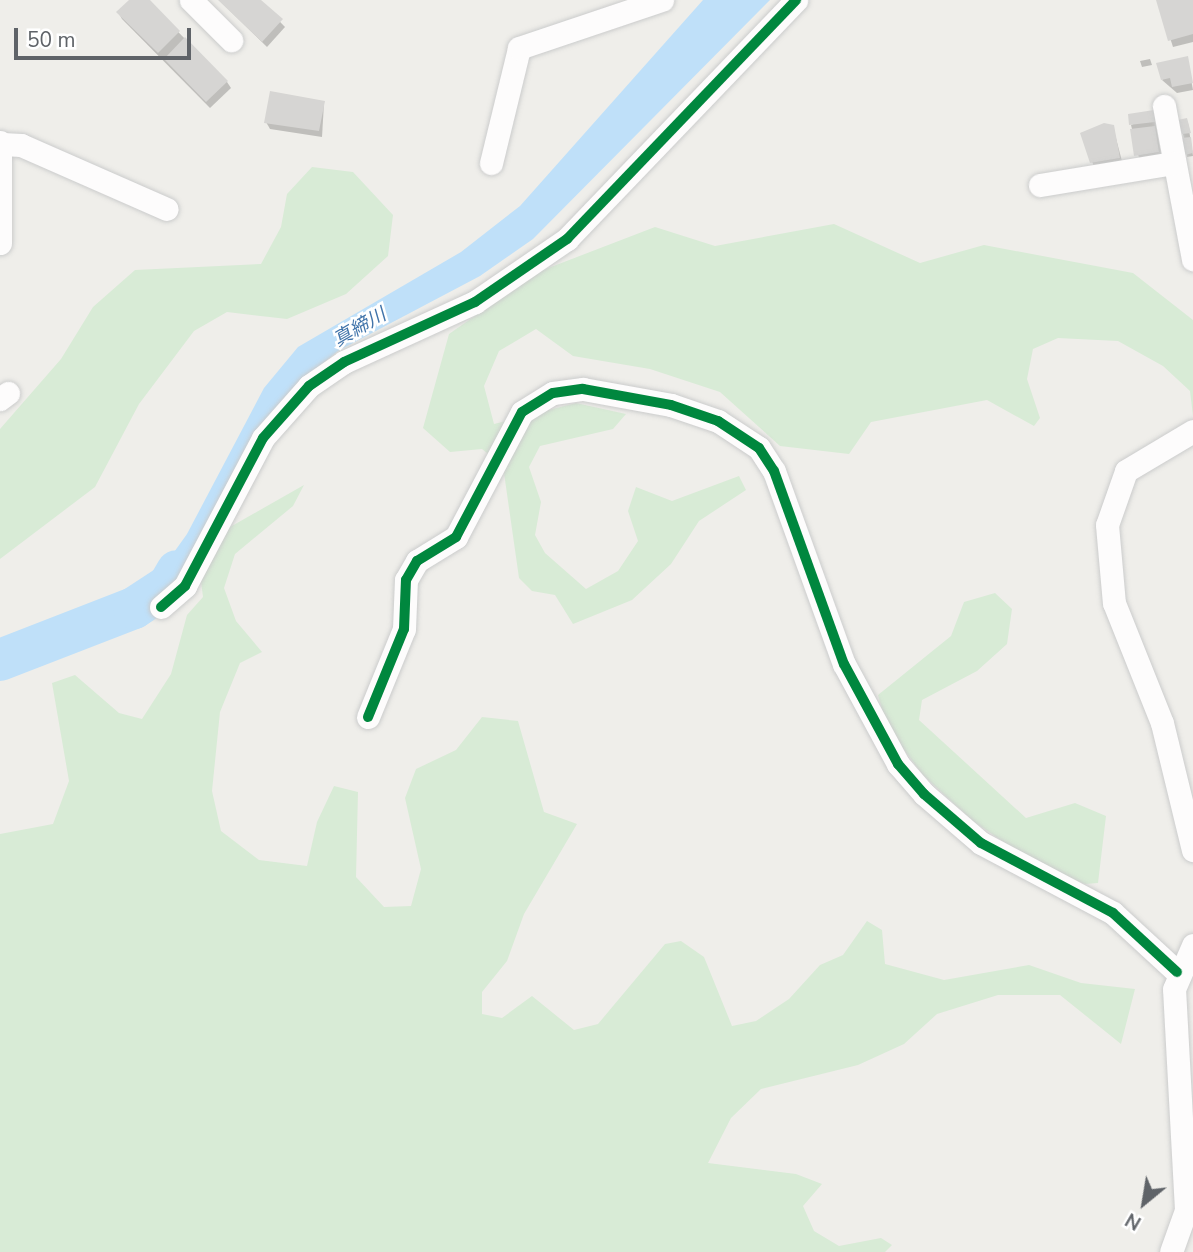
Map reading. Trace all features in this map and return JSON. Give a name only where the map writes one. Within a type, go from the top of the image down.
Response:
[{"type":"street","points":[[191,0],[231,40]]},
{"type":"street","points":[[491,163],[519,48],[663,0]]},
{"type":"street","points":[[161,607],[185,586],[263,439],[309,386],[344,362],[475,302],[567,239],[796,0]]},
{"type":"street","points":[[1164,106],[1193,259]]},
{"type":"street","points":[[0,243],[1,143],[20,145],[167,209]]},
{"type":"street","points":[[1040,185],[1173,163]]},
{"type":"street","points":[[368,717],[404,629],[406,580],[417,561],[456,537],[522,412],[553,393],[583,389],[671,405],[718,421],[758,447],[774,471],[844,664],[898,764],[924,794],[981,843],[1113,913],[1177,972]]},
{"type":"street","points":[[1193,431],[1126,471],[1107,525],[1114,603],[1161,723],[1193,850]]},
{"type":"street","points":[[1171,1252],[1186,1210],[1172,1025],[1177,972],[1193,945]]},
{"type":"green space","points":[[312,167],[353,172],[393,215],[388,256],[346,294],[287,319],[227,312],[194,331],[139,404],[95,487],[0,559],[0,429],[61,359],[93,307],[135,270],[261,264],[281,227],[287,194]]},
{"type":"green space","points":[[834,224],[920,263],[984,245],[1133,273],[1193,320],[1193,416],[1190,391],[1163,366],[1118,341],[1058,338],[1033,349],[1027,379],[1040,418],[1034,426],[987,400],[871,422],[849,454],[780,446],[720,392],[650,369],[573,356],[536,329],[499,351],[484,386],[494,424],[576,403],[626,414],[613,429],[540,446],[529,467],[541,502],[535,535],[545,553],[586,589],[618,571],[638,541],[628,511],[636,487],[672,501],[739,476],[746,490],[699,521],[671,564],[632,600],[573,624],[555,595],[532,591],[519,578],[503,466],[482,449],[450,452],[423,428],[449,334],[538,272],[655,227],[715,246]]},
{"type":"green space","points":[[304,485],[293,506],[235,554],[224,588],[236,621],[262,652],[240,663],[220,712],[212,791],[221,831],[259,860],[307,866],[317,822],[334,786],[358,792],[356,877],[384,907],[411,906],[421,869],[405,798],[416,769],[456,750],[482,717],[518,721],[544,812],[577,824],[524,914],[507,961],[482,992],[482,1014],[502,1018],[532,996],[574,1030],[598,1024],[665,944],[681,941],[704,957],[732,1026],[756,1021],[789,999],[820,965],[843,955],[867,921],[882,930],[885,964],[944,980],[1029,965],[1081,983],[1135,989],[1121,1044],[1060,995],[998,995],[937,1014],[904,1044],[858,1065],[761,1089],[731,1118],[708,1163],[796,1174],[822,1184],[803,1206],[814,1231],[839,1246],[881,1238],[892,1245],[885,1252],[0,1252],[0,834],[53,824],[69,781],[52,683],[75,675],[119,713],[142,719],[171,674],[187,615],[203,597],[199,565],[216,535]]},
{"type":"green space","points":[[995,593],[1012,609],[1007,644],[977,671],[922,700],[919,720],[1026,818],[1075,803],[1106,816],[1098,883],[1085,884],[1030,860],[973,821],[923,775],[887,727],[878,695],[951,636],[964,602]]},
{"type":"water","points":[[703,0],[770,0],[533,239],[480,276],[338,351],[305,378],[162,600],[134,608],[187,534],[264,388],[298,347],[461,252],[520,206]]},
{"type":"building","points":[[129,0],[150,0],[180,31],[158,53],[116,12]]},
{"type":"building","points":[[218,0],[261,0],[283,19],[262,42]]},
{"type":"building","points":[[1156,0],[1193,0],[1193,34],[1168,41]]},
{"type":"building","points":[[185,37],[228,81],[206,102],[164,59]]},
{"type":"building","points":[[1188,56],[1193,83],[1172,87],[1170,78],[1161,80],[1156,63]]},
{"type":"building","points":[[270,91],[325,101],[319,131],[264,123]]},
{"type":"building","points":[[1154,110],[1155,122],[1129,125],[1128,114]]},
{"type":"building","points":[[1187,118],[1191,133],[1182,134],[1178,120]]},
{"type":"building","points":[[1104,123],[1114,125],[1120,158],[1090,163],[1080,133]]},
{"type":"building","points":[[1155,126],[1159,152],[1134,156],[1130,129]]},
{"type":"building","points":[[1191,137],[1193,153],[1184,155],[1181,138]]},
{"type":"waterway","name":"真締川","points":[[0,660],[134,608],[169,585],[177,571]]},
{"type":"cycle path","points":[[161,607],[185,586],[263,438],[309,386],[344,362],[475,302],[567,239],[796,0]]},
{"type":"cycle path","points":[[368,717],[404,629],[406,580],[417,561],[456,537],[522,412],[553,393],[583,389],[671,405],[718,421],[759,448],[774,471],[844,664],[898,764],[924,794],[981,843],[1113,913],[1177,972]]}]
